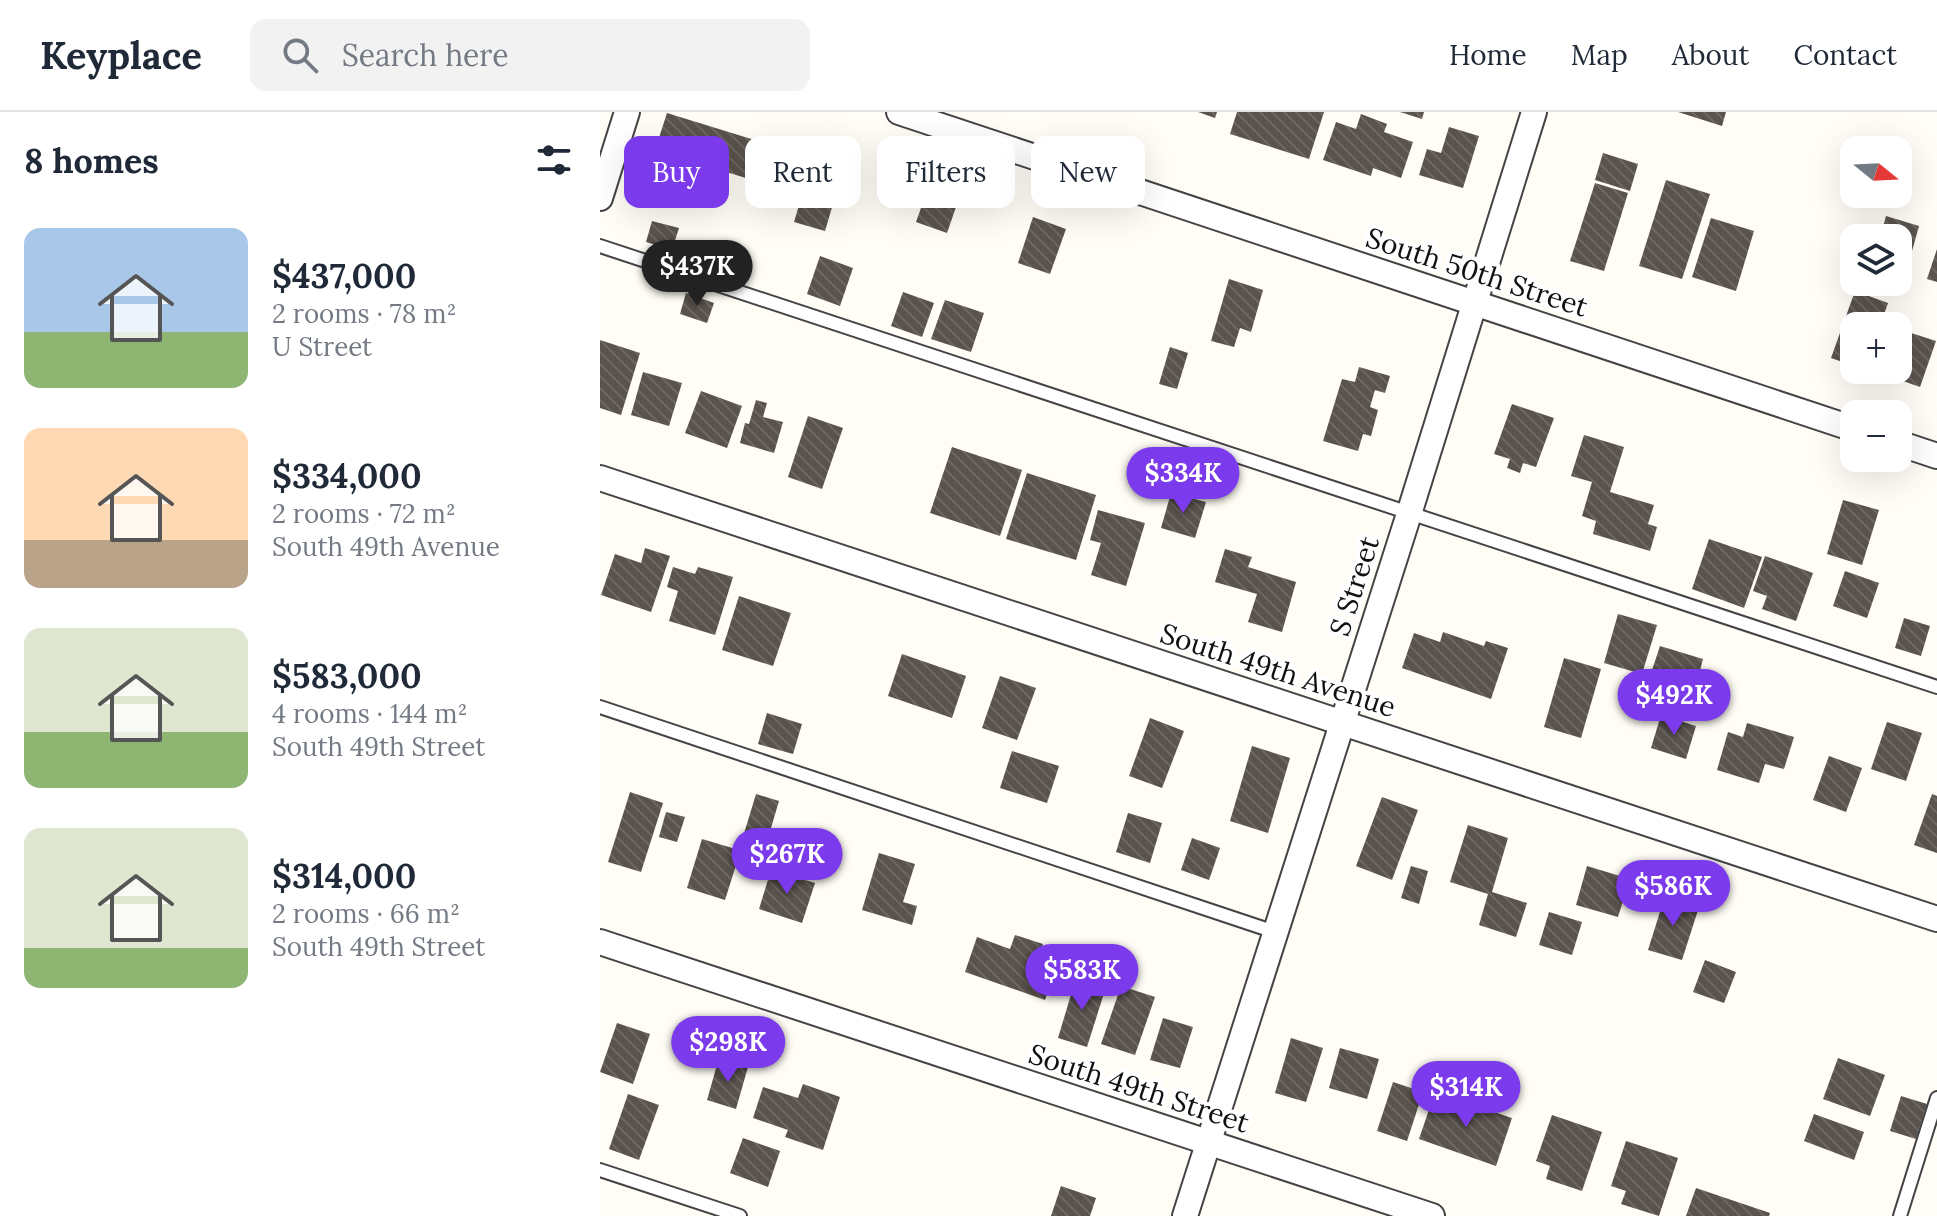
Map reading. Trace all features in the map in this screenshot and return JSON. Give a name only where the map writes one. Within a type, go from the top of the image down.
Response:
[{"type":"street","points":[[600,198],[627,112]]},
{"type":"street","name":"South 50th Street","points":[[899,112],[1840,424]]},
{"type":"street","name":"S Street","points":[[1185,1216],[1534,112]]},
{"type":"street","points":[[1912,448],[1937,456]]},
{"type":"street","name":"South 49th Avenue","points":[[600,478],[1937,919]]},
{"type":"street","name":"South 49th Street","points":[[600,942],[1432,1216]]},
{"type":"lane","points":[[600,246],[1937,687]]},
{"type":"lane","points":[[600,707],[1275,932]]},
{"type":"lane","points":[[1900,1216],[1937,1098]]},
{"type":"lane","points":[[600,1170],[740,1216]]},
{"type":"building","points":[[1198,112],[1217,112],[1215,118]]},
{"type":"building","points":[[1237,112],[1324,112],[1309,159],[1230,134]]},
{"type":"building","points":[[1400,112],[1424,112],[1422,119]]},
{"type":"building","points":[[1678,112],[1726,112],[1722,126]]},
{"type":"building","points":[[667,113],[745,137],[745,178],[729,173],[729,136],[660,136]]},
{"type":"building","points":[[1361,114],[1387,124],[1384,132],[1413,142],[1401,178],[1373,168],[1371,176],[1323,160],[1336,122],[1356,129]]},
{"type":"building","points":[[1449,127],[1479,136],[1463,188],[1419,175],[1427,149],[1441,153]]},
{"type":"building","points":[[1603,153],[1638,164],[1630,191],[1595,180]]},
{"type":"building","points":[[1666,180],[1710,194],[1682,279],[1639,266]]},
{"type":"building","points":[[1595,183],[1628,193],[1604,271],[1570,261]]},
{"type":"building","points":[[798,208],[832,208],[825,231],[794,222]]},
{"type":"building","points":[[921,208],[956,208],[947,233],[916,222]]},
{"type":"building","points":[[1886,216],[1919,226],[1912,251],[1912,224],[1884,224]]},
{"type":"building","points":[[1033,217],[1066,229],[1050,274],[1018,263]]},
{"type":"building","points":[[1711,218],[1754,231],[1736,291],[1692,277]]},
{"type":"building","points":[[652,221],[679,228],[672,250],[646,242]]},
{"type":"building","points":[[1937,249],[1937,282],[1927,279]]},
{"type":"building","points":[[820,256],[853,268],[840,306],[807,294]]},
{"type":"building","points":[[1229,279],[1263,290],[1251,332],[1240,328],[1234,347],[1211,341]]},
{"type":"building","points":[[903,292],[934,303],[922,337],[891,326]]},
{"type":"building","points":[[686,293],[714,303],[707,323],[680,314]]},
{"type":"building","points":[[1853,296],[1869,296],[1888,303],[1885,312],[1847,312]]},
{"type":"building","points":[[945,300],[984,313],[971,352],[931,339]]},
{"type":"building","points":[[1840,333],[1840,361],[1831,358]]},
{"type":"building","points":[[1912,333],[1936,341],[1920,387],[1912,384]]},
{"type":"building","points":[[600,340],[640,353],[621,415],[600,408]]},
{"type":"building","points":[[1170,347],[1188,353],[1177,389],[1159,384]]},
{"type":"building","points":[[1359,367],[1390,376],[1385,393],[1375,390],[1370,407],[1378,410],[1371,436],[1363,434],[1358,451],[1323,441],[1342,379],[1355,382]]},
{"type":"building","points":[[643,372],[682,383],[669,426],[631,415]]},
{"type":"building","points":[[701,391],[742,406],[727,448],[685,433]]},
{"type":"building","points":[[756,400],[767,403],[763,417],[783,422],[774,453],[740,443]]},
{"type":"building","points":[[1512,404],[1554,418],[1536,467],[1523,463],[1520,473],[1507,468],[1510,459],[1494,454]]},
{"type":"building","points":[[808,416],[843,428],[822,489],[788,477]]},
{"type":"building","points":[[1584,435],[1624,447],[1610,492],[1654,505],[1648,524],[1657,527],[1650,551],[1593,534],[1596,521],[1582,516],[1592,482],[1571,476]]},
{"type":"building","points":[[952,447],[1022,470],[1000,536],[930,513]]},
{"type":"building","points":[[1027,473],[1096,495],[1076,560],[1006,539]]},
{"type":"building","points":[[1171,493],[1206,502],[1195,538],[1161,528]]},
{"type":"building","points":[[1843,500],[1879,510],[1862,565],[1827,554]]},
{"type":"building","points":[[1098,510],[1145,523],[1126,586],[1091,575],[1101,543],[1090,540]]},
{"type":"building","points":[[1709,539],[1762,557],[1744,608],[1692,589]]},
{"type":"building","points":[[645,548],[670,556],[651,612],[601,595],[615,554],[641,563]]},
{"type":"building","points":[[1225,549],[1252,557],[1248,567],[1296,582],[1282,632],[1248,622],[1257,594],[1215,582]]},
{"type":"building","points":[[1765,556],[1813,573],[1796,621],[1762,609],[1767,596],[1753,591]]},
{"type":"building","points":[[673,567],[695,574],[698,567],[733,577],[715,635],[669,621],[678,591],[667,587]]},
{"type":"building","points":[[1845,571],[1879,583],[1867,618],[1833,606]]},
{"type":"building","points":[[739,596],[791,613],[773,666],[722,650]]},
{"type":"building","points":[[1618,614],[1657,625],[1642,674],[1604,663]]},
{"type":"building","points":[[1904,618],[1930,626],[1921,656],[1895,648]]},
{"type":"building","points":[[1443,632],[1484,646],[1486,641],[1508,648],[1491,699],[1402,668],[1414,633],[1440,642]]},
{"type":"building","points":[[1660,646],[1703,659],[1698,678],[1713,682],[1702,717],[1679,710],[1683,696],[1647,685]]},
{"type":"building","points":[[902,654],[966,676],[952,718],[888,696]]},
{"type":"building","points":[[1564,658],[1601,669],[1581,738],[1544,727]]},
{"type":"building","points":[[1000,676],[1036,688],[1017,740],[982,728]]},
{"type":"building","points":[[767,713],[802,724],[793,754],[758,744]]},
{"type":"building","points":[[1661,715],[1696,726],[1686,759],[1651,748]]},
{"type":"building","points":[[1150,718],[1184,731],[1162,788],[1129,776]]},
{"type":"building","points":[[1887,722],[1922,733],[1906,781],[1871,769]]},
{"type":"building","points":[[1747,723],[1794,737],[1784,769],[1765,764],[1759,783],[1717,770],[1728,732],[1743,737]]},
{"type":"building","points":[[1252,746],[1290,758],[1268,833],[1230,821]]},
{"type":"building","points":[[1012,751],[1059,766],[1047,803],[1000,788]]},
{"type":"building","points":[[1829,756],[1862,768],[1846,812],[1813,800]]},
{"type":"building","points":[[630,792],[663,803],[641,872],[608,862]]},
{"type":"building","points":[[756,794],[779,801],[760,865],[738,859],[725,900],[687,888],[702,839],[739,850]]},
{"type":"building","points":[[1932,794],[1937,796],[1937,853],[1914,845]]},
{"type":"building","points":[[1382,797],[1418,810],[1392,880],[1356,866]]},
{"type":"building","points":[[666,812],[685,817],[677,842],[659,837]]},
{"type":"building","points":[[1128,813],[1162,823],[1150,863],[1116,852]]},
{"type":"building","points":[[1468,825],[1508,838],[1492,892],[1527,903],[1516,937],[1479,925],[1488,894],[1450,882]]},
{"type":"building","points":[[1192,838],[1220,848],[1209,880],[1181,870]]},
{"type":"building","points":[[879,853],[915,864],[903,902],[917,906],[912,925],[862,910]]},
{"type":"building","points":[[1411,866],[1428,871],[1419,904],[1401,898]]},
{"type":"building","points":[[1587,866],[1630,879],[1618,917],[1576,905]]},
{"type":"building","points":[[771,870],[815,883],[802,923],[759,909]]},
{"type":"building","points":[[1665,896],[1699,907],[1682,960],[1648,950]]},
{"type":"building","points":[[1549,912],[1582,922],[1572,955],[1539,945]]},
{"type":"building","points":[[1015,935],[1043,944],[1038,956],[1058,962],[1045,1000],[965,972],[977,937],[1010,949]]},
{"type":"building","points":[[1705,960],[1736,972],[1724,1003],[1693,992]]},
{"type":"building","points":[[1076,978],[1106,987],[1087,1047],[1058,1038]]},
{"type":"building","points":[[1121,986],[1155,997],[1135,1055],[1101,1044]]},
{"type":"building","points":[[1163,1018],[1193,1027],[1180,1068],[1150,1060]]},
{"type":"building","points":[[617,1023],[650,1034],[633,1084],[600,1072]]},
{"type":"building","points":[[1291,1038],[1323,1048],[1306,1102],[1275,1093]]},
{"type":"building","points":[[1340,1048],[1379,1059],[1367,1099],[1329,1088]]},
{"type":"building","points":[[719,1058],[748,1067],[736,1109],[707,1100]]},
{"type":"building","points":[[1838,1058],[1885,1075],[1870,1116],[1823,1099]]},
{"type":"building","points":[[1393,1082],[1423,1092],[1407,1141],[1377,1131]]},
{"type":"building","points":[[803,1084],[840,1097],[823,1150],[785,1137],[788,1130],[753,1118],[763,1087],[798,1098]]},
{"type":"building","points":[[1435,1092],[1512,1118],[1496,1166],[1419,1139]]},
{"type":"building","points":[[628,1094],[659,1105],[639,1160],[609,1149]]},
{"type":"building","points":[[1901,1096],[1927,1104],[1916,1139],[1890,1131]]},
{"type":"building","points":[[1814,1114],[1864,1132],[1854,1160],[1804,1141]]},
{"type":"building","points":[[1552,1115],[1602,1132],[1582,1191],[1546,1179],[1550,1166],[1536,1161]]},
{"type":"building","points":[[743,1138],[780,1151],[768,1187],[730,1173]]},
{"type":"building","points":[[1626,1141],[1678,1158],[1659,1216],[1621,1204],[1626,1191],[1611,1186]]},
{"type":"building","points":[[1061,1186],[1096,1198],[1090,1216],[1051,1216]]},
{"type":"building","points":[[1696,1188],[1770,1213],[1769,1216],[1686,1216]]}]
